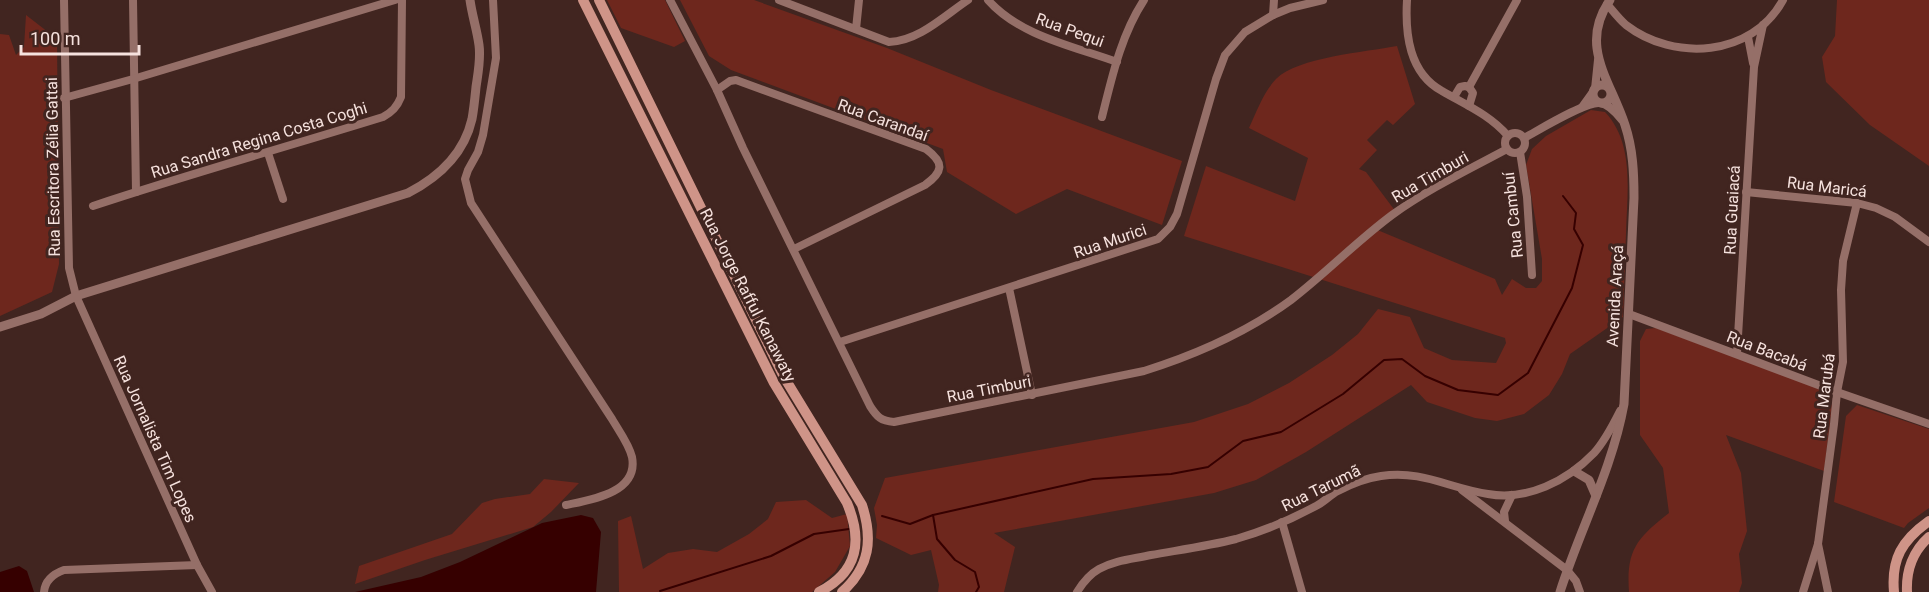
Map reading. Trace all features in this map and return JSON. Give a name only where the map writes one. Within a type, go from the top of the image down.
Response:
[{"type":"main road","name":"Rua Jorge Rafful Kanawaty","points":[[583,0],[774,383],[847,503],[853,518],[856,534],[855,552],[850,564],[841,577],[819,592]]},
{"type":"main road","name":"Rua Jorge Rafful Kanawaty","points":[[600,2],[784,377],[862,505],[867,520],[866,556],[860,572],[842,592]]},
{"type":"main road","points":[[588,11],[600,2]]},
{"type":"main road","points":[[1894,592],[1893,574],[1896,558],[1905,542],[1929,521]]},
{"type":"main road","points":[[1907,592],[1907,572],[1916,553],[1929,537]]},
{"type":"street","name":"Rua Escritora Zélia Gattai","points":[[64,0],[64,98],[69,268],[76,296]]},
{"type":"street","points":[[133,0],[136,192]]},
{"type":"street","points":[[64,98],[395,0]]},
{"type":"street","name":"Rua Sandra Regina Costa Coghi","points":[[93,206],[268,153],[392,112],[401,97],[402,0]]},
{"type":"street","points":[[0,327],[41,314],[76,296],[408,193],[436,177],[452,160],[464,141],[472,120],[479,45],[470,0]]},
{"type":"street","points":[[472,16],[477,0]]},
{"type":"street","points":[[493,0],[496,58],[483,135],[478,152],[465,179],[469,195],[479,216],[612,419],[632,457],[629,477],[620,487],[598,498],[566,505]]},
{"type":"street","name":"Rua Timburi","points":[[670,0],[717,90],[743,148],[870,406],[883,422],[894,422],[1144,371],[1221,343],[1257,323],[1293,298],[1360,240],[1423,194],[1507,149]]},
{"type":"street","points":[[779,0],[889,42],[914,37],[968,0]]},
{"type":"street","points":[[856,29],[859,0]]},
{"type":"street","name":"Rua Pequi","points":[[988,0],[1010,20],[1033,32],[1117,62]]},
{"type":"street","points":[[1102,117],[1126,34],[1144,0]]},
{"type":"street","points":[[1273,15],[1274,0]]},
{"type":"street","name":"Rua Murici","points":[[840,342],[1158,239],[1170,227],[1177,214],[1225,55],[1245,32],[1273,15],[1305,2],[1323,0]]},
{"type":"street","points":[[1407,0],[1408,43],[1422,74],[1435,87],[1490,119],[1508,136]]},
{"type":"street","points":[[1469,87],[1517,0]]},
{"type":"street","points":[[1609,2],[1626,24],[1652,40],[1673,47],[1701,50],[1724,46],[1748,37],[1778,10],[1783,0]]},
{"type":"street","name":"Avenida Araçá","points":[[1560,592],[1613,452],[1624,404],[1634,168],[1624,123],[1598,57],[1597,30],[1600,18],[1609,2]]},
{"type":"street","name":"Rua Guaiacá","points":[[1737,353],[1754,68],[1763,25]]},
{"type":"street","name":"Rua Guaiacá","points":[[1748,37],[1754,68]]},
{"type":"street","points":[[1598,57],[1594,98],[1610,108],[1624,123]]},
{"type":"street","name":"Rua Carandaí","points":[[717,90],[730,81],[736,81],[926,149],[940,162],[939,171],[925,185],[794,249]]},
{"type":"street","points":[[1524,138],[1581,108],[1609,99],[1611,90],[1605,85],[1598,86],[1581,108]]},
{"type":"street","points":[[1454,97],[1460,87],[1469,87]]},
{"type":"street","points":[[1469,87],[1473,95],[1469,105]]},
{"type":"street","points":[[1517,133],[1524,138],[1524,148],[1520,152],[1511,153],[1507,149],[1505,142],[1508,136],[1517,133]]},
{"type":"street","name":"Rua Cambuí","points":[[1520,152],[1527,197],[1532,275]]},
{"type":"street","points":[[268,153],[283,199]]},
{"type":"street","name":"Rua Maricá","points":[[1746,192],[1857,203],[1876,208],[1895,217],[1929,242]]},
{"type":"street","name":"Rua Marubá","points":[[1803,592],[1818,544],[1837,392],[1843,362],[1841,290],[1844,261],[1857,203]]},
{"type":"street","points":[[1009,288],[1032,395]]},
{"type":"street","name":"Rua Jornalista Tim Lopes","points":[[76,296],[197,565],[212,592]]},
{"type":"street","name":"Rua Bacabá","points":[[1629,314],[1929,424]]},
{"type":"street","name":"Rua Tarumã","points":[[1077,592],[1097,570],[1118,561],[1220,543],[1256,533],[1317,506],[1338,491],[1379,476],[1404,474],[1430,478],[1458,488],[1489,495],[1512,495],[1534,491],[1574,471],[1595,452],[1624,404]]},
{"type":"street","points":[[1574,471],[1589,480],[1596,496]]},
{"type":"street","points":[[1458,488],[1505,521],[1567,570],[1576,581],[1580,592]]},
{"type":"street","points":[[1505,521],[1504,512],[1512,495]]},
{"type":"street","points":[[1282,522],[1302,592]]},
{"type":"street","points":[[1818,544],[1828,592]]},
{"type":"street","points":[[44,592],[47,581],[64,570],[197,565]]},
{"type":"shaded area","points":[[607,0],[665,0],[685,41],[674,47],[621,28]]},
{"type":"shaded area","points":[[680,0],[754,0],[887,48],[991,90],[1182,161],[1162,225],[1067,189],[1016,214],[947,172],[943,149],[731,70],[709,56]]},
{"type":"shaded area","points":[[1837,0],[1929,0],[1929,166],[1870,125],[1826,82],[1822,57],[1835,36]]},
{"type":"shaded area","points":[[26,15],[57,39],[59,264],[52,292],[0,316],[0,34],[9,35],[16,55],[24,47]]},
{"type":"shaded area","points":[[1397,46],[1415,104],[1393,125],[1387,120],[1367,140],[1377,150],[1359,169],[1366,172],[1396,212],[1375,229],[1495,279],[1502,295],[1512,279],[1526,288],[1536,288],[1542,281],[1542,259],[1526,165],[1532,149],[1546,136],[1591,110],[1605,112],[1615,125],[1625,154],[1628,185],[1623,317],[1570,354],[1562,374],[1549,395],[1524,414],[1497,421],[1475,418],[1427,402],[1411,385],[1306,452],[1256,480],[1214,493],[994,533],[1015,547],[1004,592],[938,592],[939,585],[931,550],[911,555],[876,538],[877,525],[874,508],[885,478],[1194,422],[1248,404],[1289,383],[1332,355],[1358,334],[1378,309],[1410,317],[1424,348],[1452,360],[1496,363],[1506,343],[1505,338],[1184,236],[1206,166],[1295,201],[1308,158],[1249,128],[1264,96],[1276,79],[1300,65],[1316,60]]},
{"type":"shaded area","points":[[1656,328],[1821,389],[1832,406],[1824,471],[1726,435],[1741,473],[1747,531],[1739,554],[1742,583],[1739,592],[1629,592],[1629,565],[1636,546],[1649,530],[1669,513],[1663,468],[1640,435],[1640,341],[1646,329]]},
{"type":"shaded area","points":[[1857,405],[1929,429],[1929,508],[1904,528],[1834,502],[1846,416]]},
{"type":"shaded area","points":[[544,479],[579,483],[533,527],[355,584],[359,566],[452,534],[482,503],[530,494]]},
{"type":"shaded area","points":[[806,500],[832,518],[847,514],[850,546],[835,572],[812,592],[619,592],[618,521],[631,516],[643,569],[668,553],[693,549],[717,552],[749,534],[768,519],[776,502]]},
{"type":"shaded area","points":[[581,515],[593,518],[601,532],[596,592],[355,592],[421,577],[460,562],[542,523]]},
{"type":"shaded area","points":[[19,566],[27,571],[34,592],[0,592],[0,572]]},
{"type":"waterway","points":[[882,516],[910,524],[933,515],[1093,479],[1171,474],[1208,467],[1243,441],[1281,432],[1343,394],[1384,360],[1402,359],[1425,376],[1458,390],[1498,395],[1528,373],[1572,288],[1583,245],[1574,229],[1576,213],[1563,196]]},
{"type":"waterway","points":[[933,515],[937,539],[955,560],[975,572],[979,587],[976,592]]},
{"type":"waterway","points":[[660,591],[771,556],[814,534],[849,529]]}]
